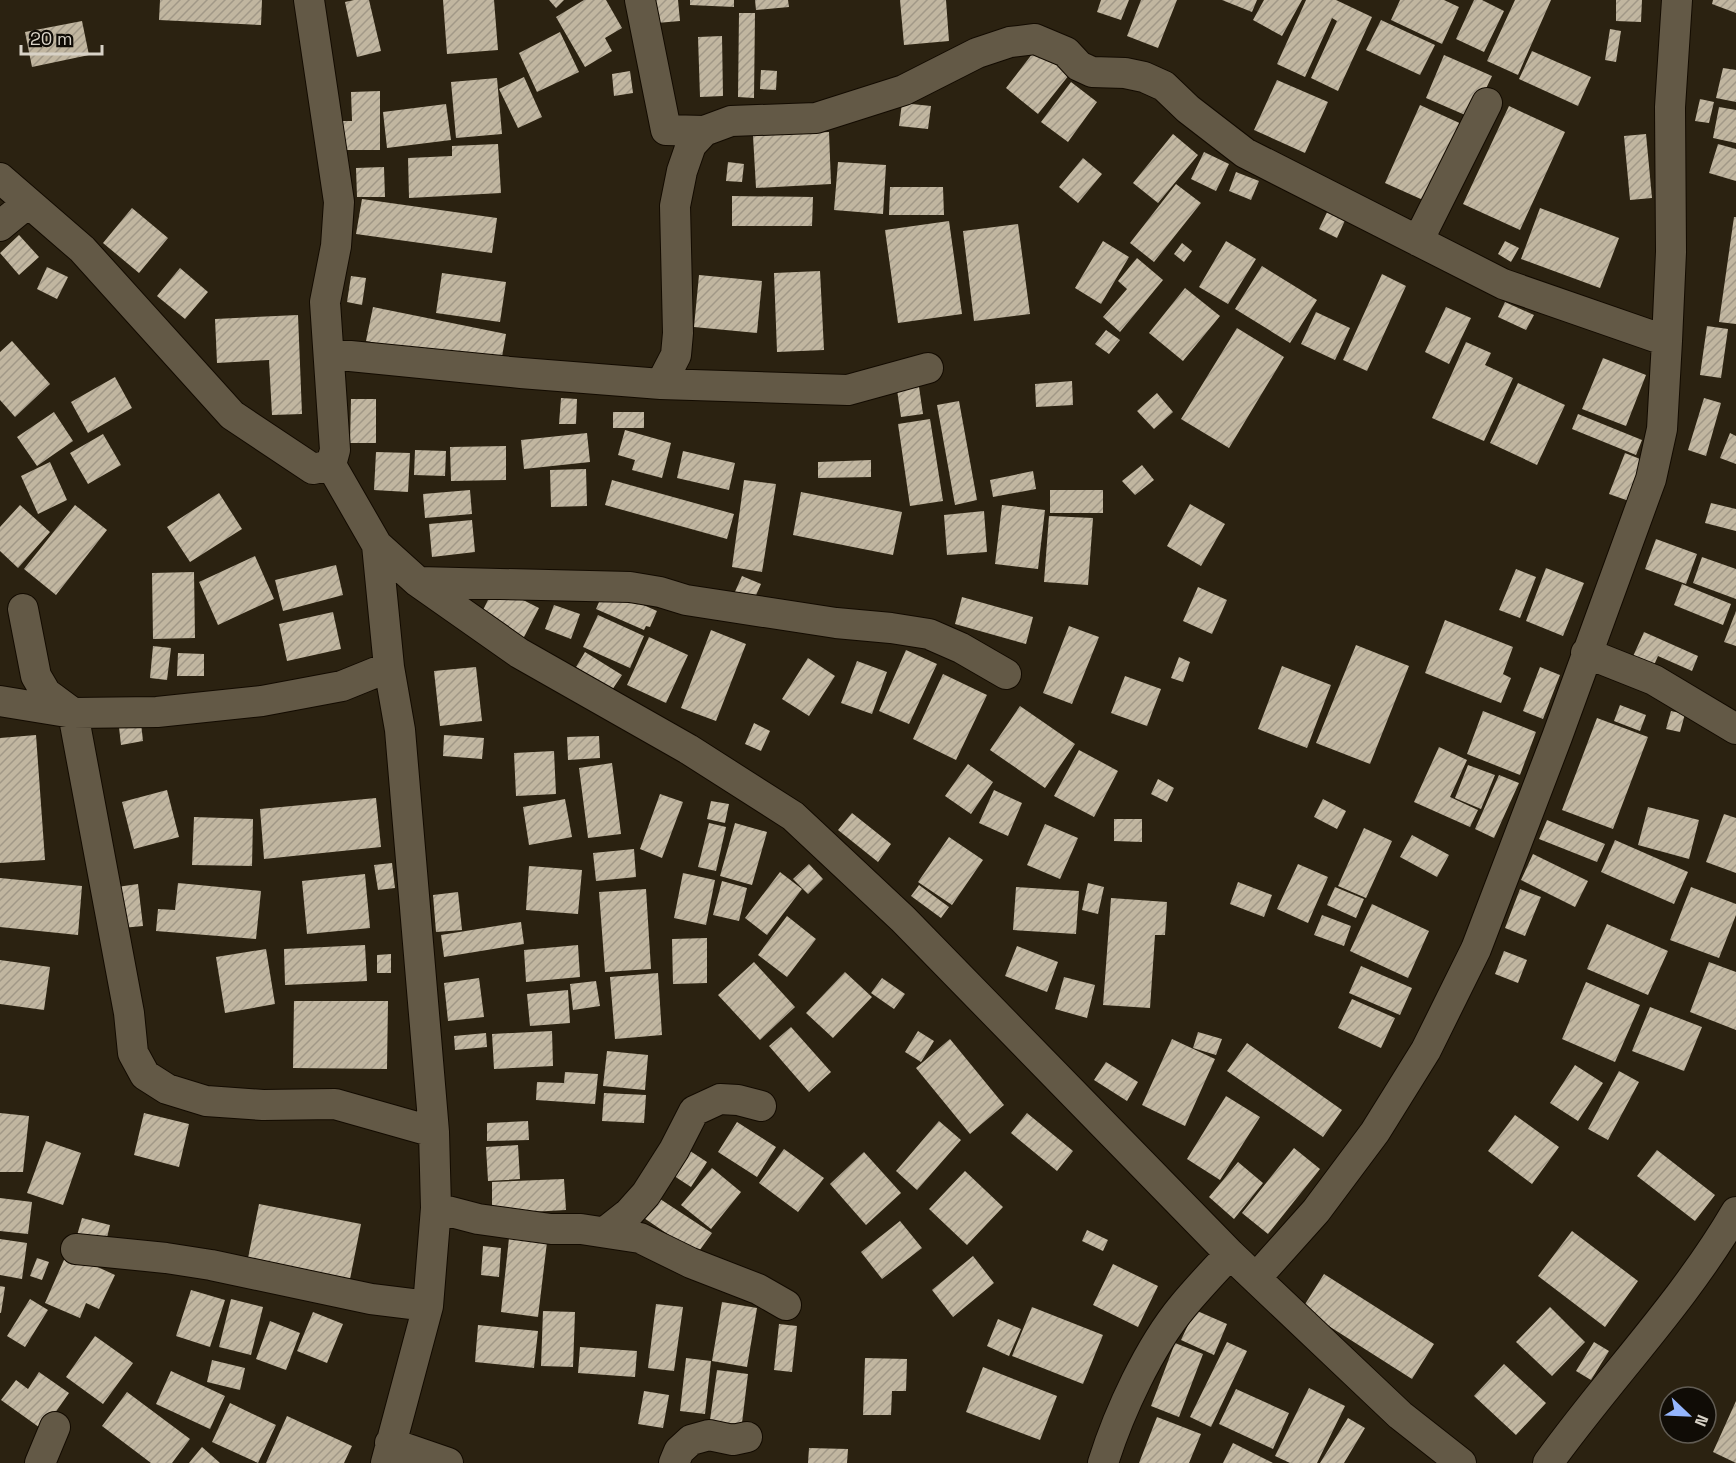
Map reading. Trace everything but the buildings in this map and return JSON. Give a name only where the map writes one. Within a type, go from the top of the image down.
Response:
[{"type":"street","points":[[309,0],[339,202],[336,246],[325,302],[335,450],[331,465],[377,545],[418,582],[519,653],[688,749],[794,816],[911,927],[1230,1254],[1400,1415],[1461,1463]]},
{"type":"street","points":[[640,0],[666,130],[704,131],[731,121],[816,118],[904,90],[977,53],[1010,42],[1035,39],[1066,52],[1079,66],[1092,72],[1125,73],[1144,77],[1164,86],[1188,109],[1245,153],[1503,284],[1667,341]]},
{"type":"street","points":[[1256,1278],[1316,1211],[1375,1132],[1426,1050],[1476,949],[1557,737],[1651,478],[1662,429],[1667,341],[1671,252],[1670,107],[1677,0]]},
{"type":"street","points":[[1418,241],[1487,103]]},
{"type":"street","points":[[662,384],[676,355],[678,333],[675,206],[681,171],[691,145],[704,131]]},
{"type":"street","points":[[0,178],[82,249],[232,415],[313,469],[331,465]]},
{"type":"street","points":[[0,226],[28,203]]},
{"type":"street","points":[[330,354],[520,373],[662,384],[848,390],[928,368]]},
{"type":"street","points":[[377,545],[389,667],[400,730],[434,1132],[436,1208],[428,1306],[388,1453],[448,1463]]},
{"type":"street","points":[[418,582],[630,587],[695,602],[929,634],[961,648],[1006,674]]},
{"type":"street","points":[[23,609],[36,676],[46,693],[73,712],[129,1013],[133,1053],[145,1075],[167,1089],[206,1101],[263,1105],[335,1104],[434,1132]]},
{"type":"street","points":[[1586,653],[1654,680],[1736,729]]},
{"type":"street","points":[[0,701],[73,712],[157,712],[262,701],[342,686],[389,667]]},
{"type":"street","points":[[605,1232],[629,1213],[646,1194],[674,1150],[694,1111],[720,1099],[738,1100],[761,1106]]},
{"type":"street","points":[[436,1208],[478,1220],[551,1229],[605,1232],[640,1238],[691,1263],[758,1289],[786,1305]]},
{"type":"street","points":[[1548,1463],[1581,1417],[1666,1314],[1736,1212]]},
{"type":"street","points":[[76,1248],[211,1265],[371,1299],[428,1306]]},
{"type":"street","points":[[1103,1463],[1120,1414],[1154,1349],[1182,1307],[1230,1254]]},
{"type":"street","points":[[40,1463],[55,1427]]},
{"type":"street","points":[[674,1463],[679,1450],[690,1440],[709,1435],[733,1440],[747,1437]]}]
